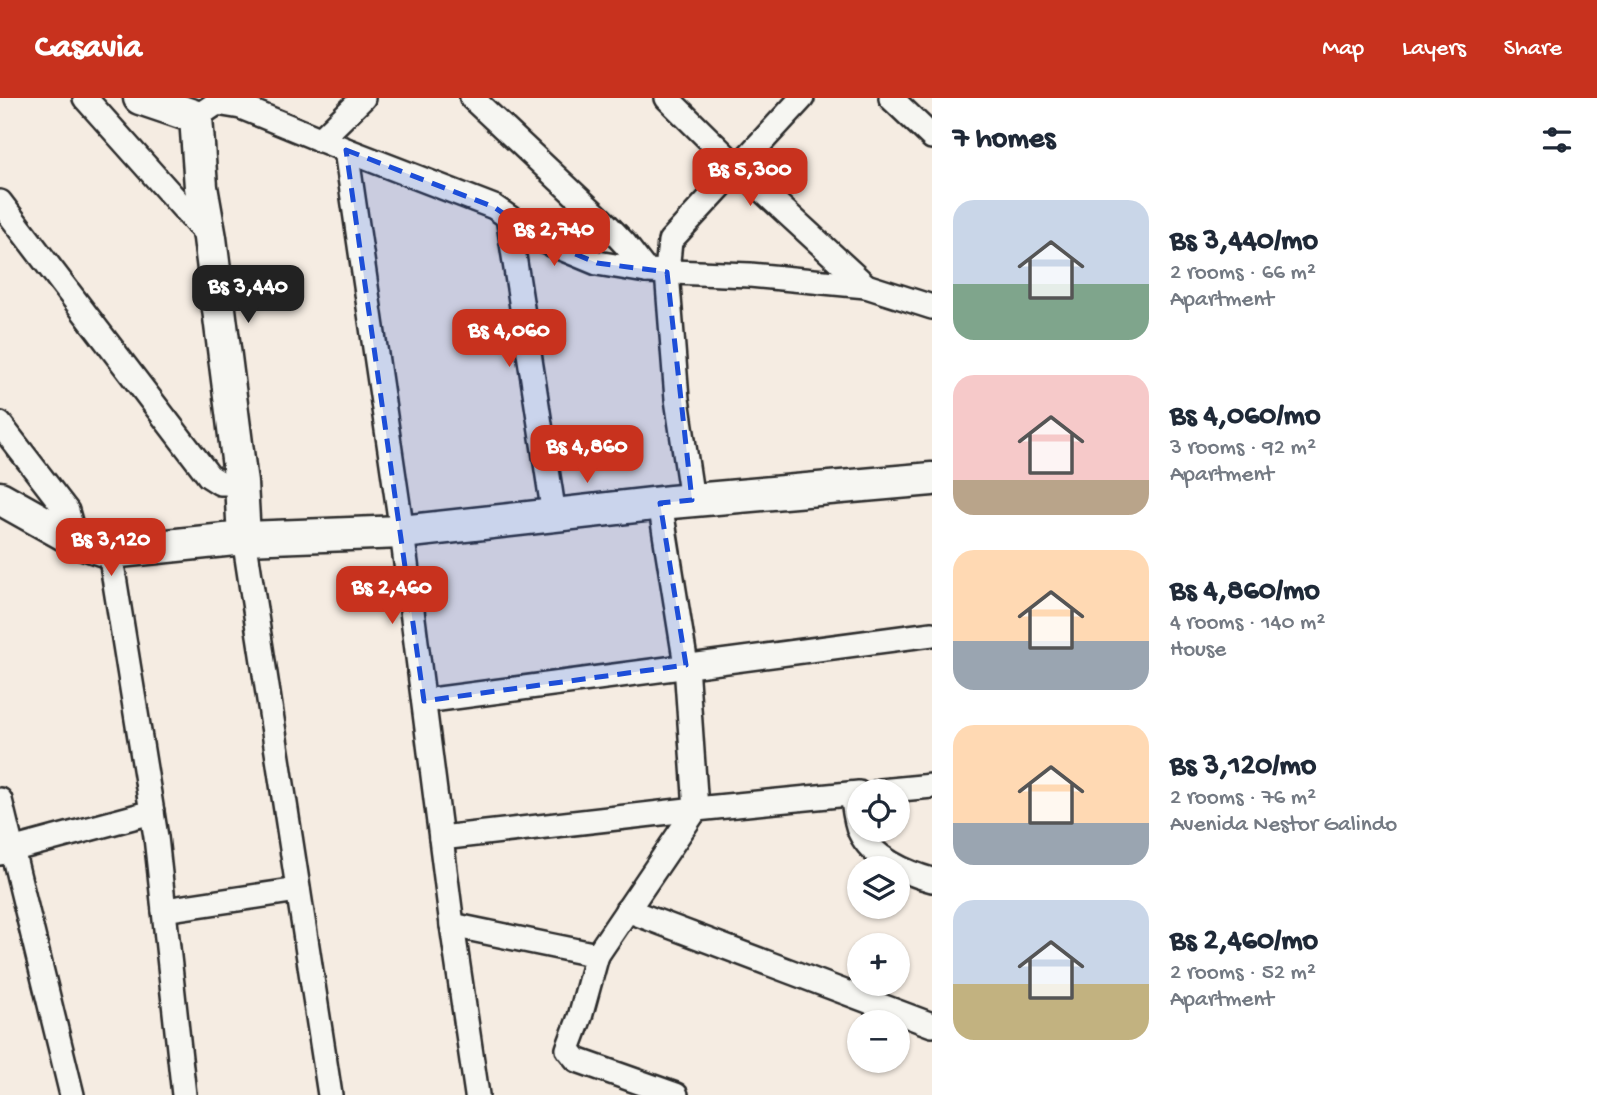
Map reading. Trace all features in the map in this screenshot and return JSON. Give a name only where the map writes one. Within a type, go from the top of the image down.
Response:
[{"type":"street","points":[[85,98],[210,238]]},
{"type":"street","points":[[140,98],[196,117]]},
{"type":"street","points":[[320,140],[363,98]]},
{"type":"street","points":[[472,98],[657,272]]},
{"type":"street","points":[[667,98],[738,168],[866,286]]},
{"type":"street","points":[[692,500],[657,272],[670,241],[802,98]]},
{"type":"street","points":[[891,98],[932,137]]},
{"type":"street","points":[[196,117],[217,103],[227,102],[241,107],[494,208],[544,241],[597,263],[657,272],[750,275],[866,286],[932,307]]},
{"type":"street","points":[[196,117],[201,187],[210,238],[240,483],[244,538],[330,1095]]},
{"type":"street","points":[[346,150],[402,532],[477,1095]]},
{"type":"street","points":[[0,202],[209,476],[220,483],[240,483]]},
{"type":"street","points":[[508,216],[554,515]]},
{"type":"street","points":[[0,424],[67,510],[75,540]]},
{"type":"street","points":[[8,509],[75,540],[110,552],[244,538],[402,532],[660,503],[932,479]]},
{"type":"street","points":[[660,503],[686,665],[696,809],[597,955],[568,1049],[577,1060],[676,1095]]},
{"type":"street","points":[[110,552],[152,812],[184,1095]]},
{"type":"street","points":[[424,701],[932,634]]},
{"type":"street","points":[[910,788],[932,786]]},
{"type":"street","points":[[441,838],[847,794]]},
{"type":"street","points":[[0,800],[6,851],[72,1095]]},
{"type":"street","points":[[6,851],[152,812]]},
{"type":"street","points":[[867,842],[875,852],[913,874],[932,880]]},
{"type":"street","points":[[164,910],[298,890]]},
{"type":"street","points":[[627,910],[932,1025]]},
{"type":"street","points":[[453,925],[597,955]]},
{"type":"highlighted area","points":[[346,150],[494,207],[544,241],[597,263],[667,272],[692,500],[660,503],[686,665],[424,701]]}]
